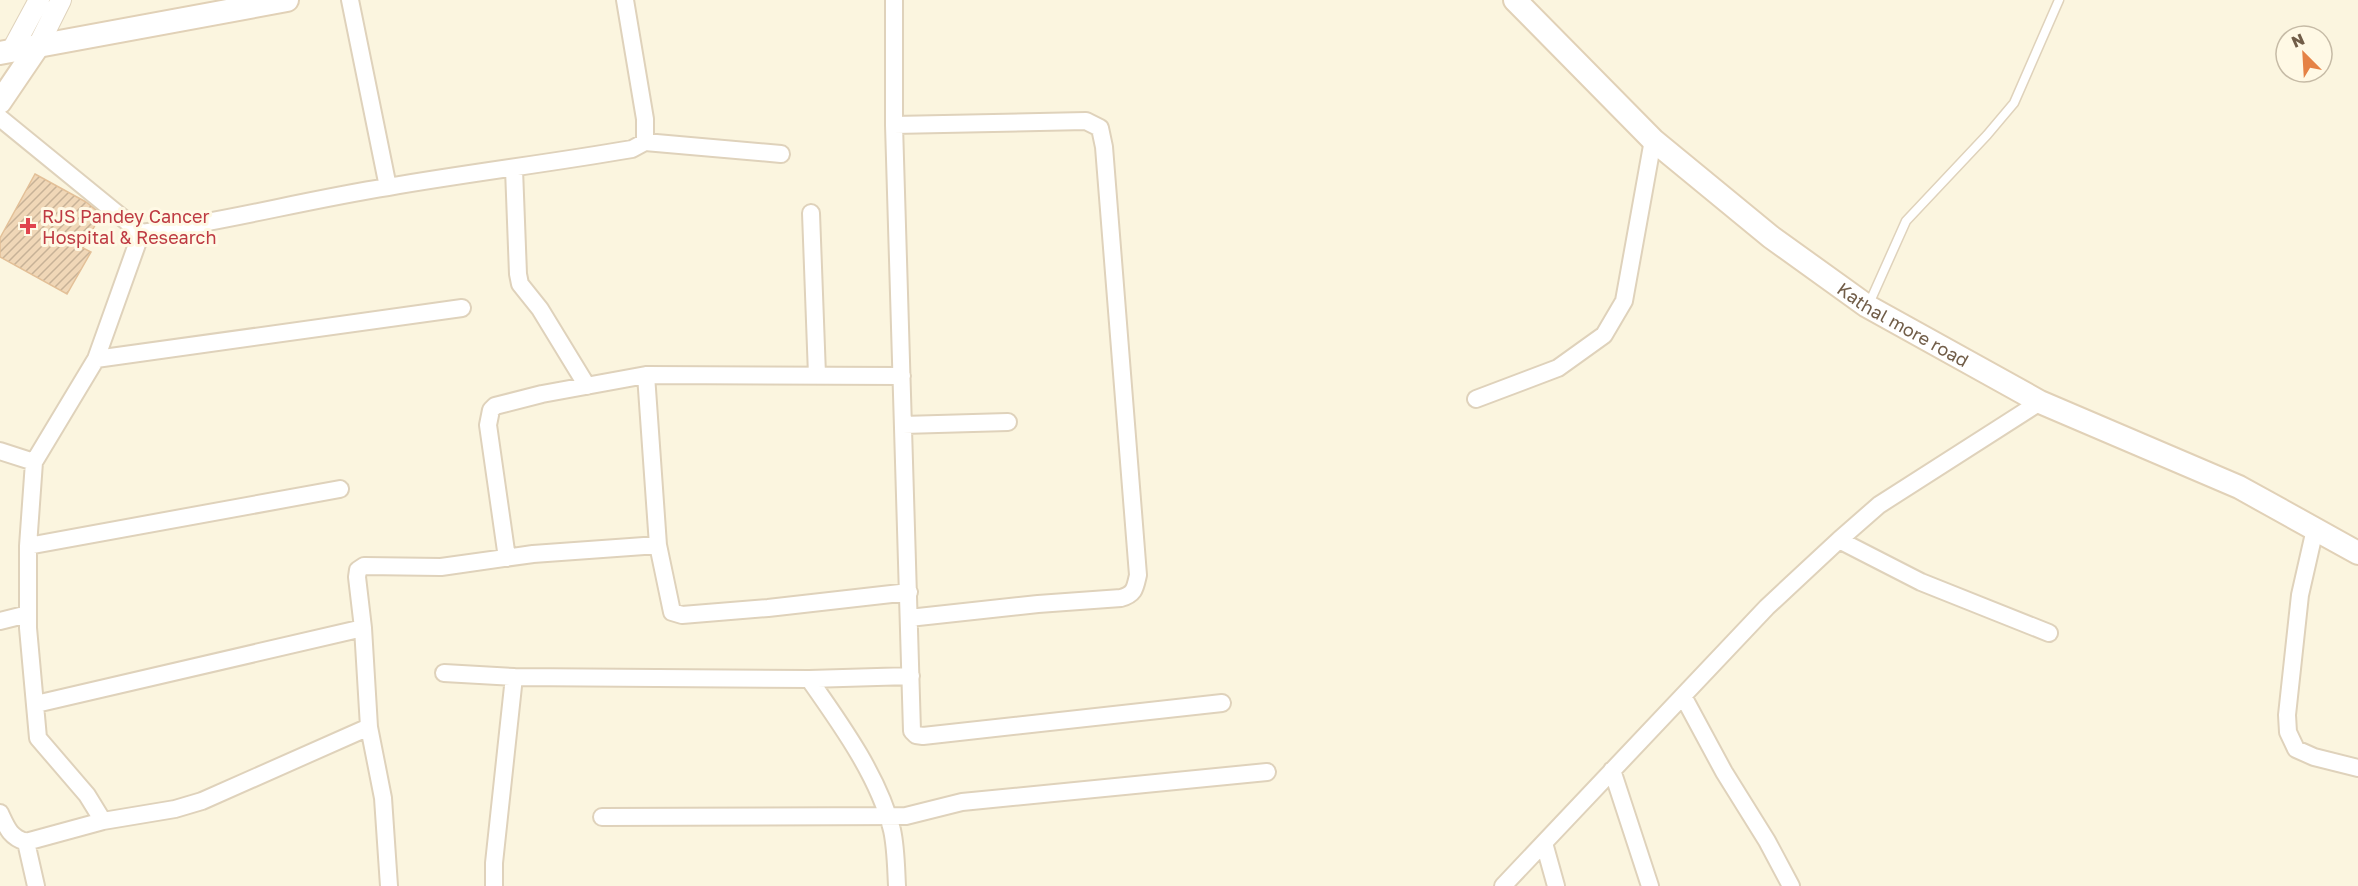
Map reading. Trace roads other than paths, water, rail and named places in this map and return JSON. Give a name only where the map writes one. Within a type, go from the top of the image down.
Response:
[{"type":"main road","points":[[0,102],[15,53],[287,0]]},
{"type":"main road","name":"Kathal more road","points":[[1515,0],[1653,140],[1771,237],[1867,306],[2040,402],[2239,487],[2358,552]]},
{"type":"street","points":[[15,53],[39,0]]},
{"type":"street","points":[[15,53],[61,0]]},
{"type":"street","points":[[350,0],[388,187]]},
{"type":"street","points":[[625,0],[645,118],[645,142]]},
{"type":"street","points":[[894,0],[894,125],[912,731],[916,735],[923,736],[1222,703]]},
{"type":"street","points":[[0,118],[141,233],[187,227],[388,187],[632,149],[645,142],[781,154]]},
{"type":"street","points":[[894,125],[1086,121],[1100,128],[1105,159],[1138,575],[1135,590],[1130,595],[1121,598],[1038,604],[909,618]]},
{"type":"street","points":[[1476,399],[1558,368],[1604,335],[1624,301],[1653,140]]},
{"type":"street","points":[[514,169],[520,284],[540,309],[587,386]]},
{"type":"street","points":[[811,213],[817,375]]},
{"type":"street","points":[[103,821],[87,795],[38,738],[28,614],[28,546],[34,462],[96,359],[141,233]]},
{"type":"street","points":[[96,359],[462,308]]},
{"type":"street","points":[[507,558],[488,425],[490,410],[542,394],[646,375],[902,376]]},
{"type":"street","points":[[646,375],[658,545],[672,612],[682,615],[768,608],[909,592]]},
{"type":"street","points":[[1503,886],[1767,607],[1839,540],[1879,505],[2040,402]]},
{"type":"street","points":[[903,426],[1008,422]]},
{"type":"street","points":[[0,451],[34,462]]},
{"type":"street","points":[[28,546],[340,489]]},
{"type":"street","points":[[2315,529],[2300,595],[2287,715],[2288,732],[2296,749],[2314,757],[2358,768]]},
{"type":"street","points":[[1839,540],[1921,582],[2049,633]]},
{"type":"street","points":[[389,886],[383,798],[369,727],[358,570],[364,566],[441,567],[533,554],[658,545]]},
{"type":"street","points":[[0,621],[28,614]]},
{"type":"street","points":[[36,704],[363,628]]},
{"type":"street","points":[[444,673],[514,678],[809,679],[911,676]]},
{"type":"street","points":[[494,886],[494,862],[514,678]]},
{"type":"street","points":[[809,679],[840,724],[878,792],[892,831],[897,886]]},
{"type":"street","points":[[1683,696],[1724,772],[1767,841],[1791,886]]},
{"type":"street","points":[[0,813],[8,831],[15,838],[26,842],[103,821],[176,809],[202,801],[369,727]]},
{"type":"street","points":[[1612,770],[1650,886]]},
{"type":"street","points":[[602,817],[906,816],[962,802],[1267,772]]},
{"type":"street","points":[[26,842],[36,886]]},
{"type":"street","points":[[1544,843],[1556,886]]},
{"type":"lane","points":[[1867,306],[1906,221],[2014,103],[2059,0]]},
{"type":"place","name":"RJS Pandey Cancer Hospital & Research","points":[[28,226]]}]
